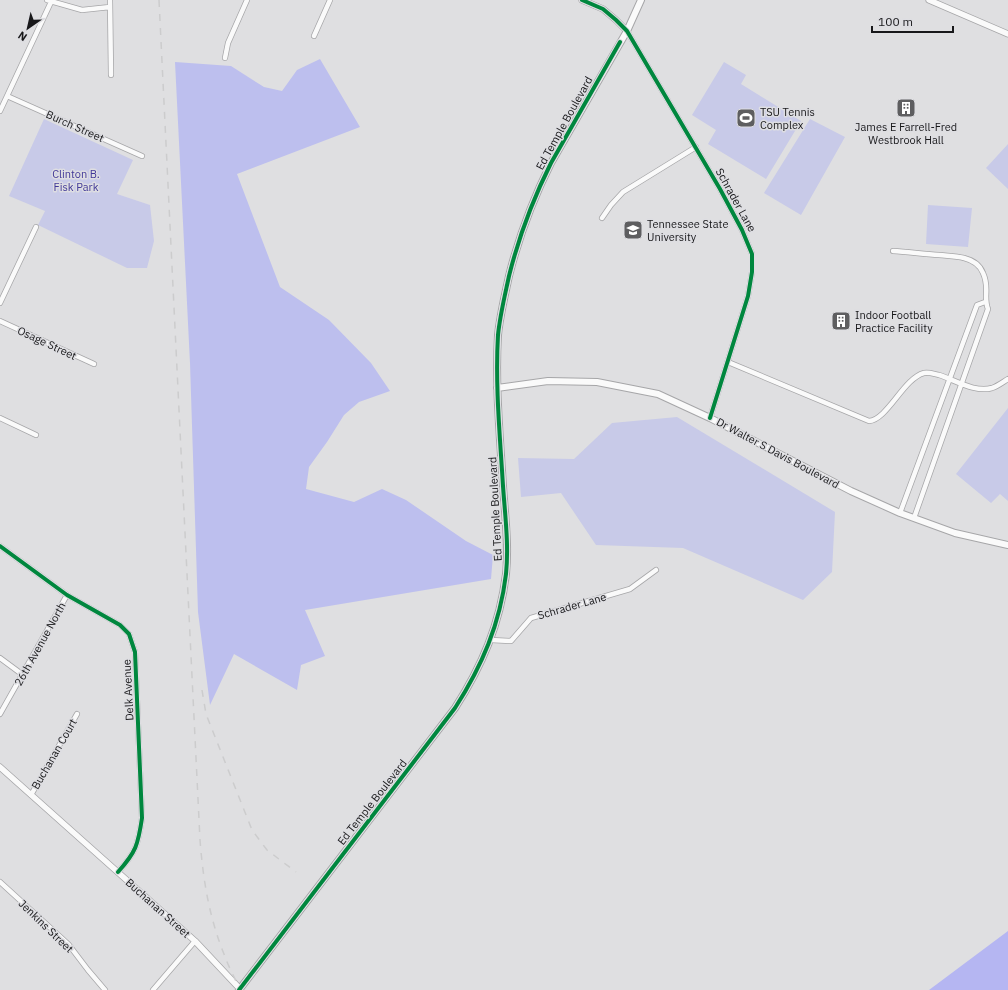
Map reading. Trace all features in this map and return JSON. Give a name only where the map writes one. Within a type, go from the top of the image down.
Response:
[{"type":"main road","name":"Ed Temple Boulevard","points":[[239,989],[455,708],[471,683],[491,640],[499,615],[506,573],[507,544],[497,388],[498,334],[504,296],[517,244],[542,182],[551,163],[627,31],[641,0]]},
{"type":"main road","name":"Dr Walter S Davis Boulevard","points":[[497,388],[548,382],[596,382],[658,394],[710,418],[851,491],[900,513],[955,533],[1008,545]]},
{"type":"street","points":[[110,0],[111,75]]},
{"type":"street","points":[[225,58],[228,42],[247,0]]},
{"type":"street","points":[[314,36],[330,0]]},
{"type":"street","points":[[582,0],[602,9],[627,31]]},
{"type":"street","points":[[929,0],[1008,33]]},
{"type":"street","points":[[0,111],[49,1],[82,10],[110,7]]},
{"type":"street","name":"Schrader Lane","points":[[627,31],[696,147],[742,230],[752,254],[750,286],[710,418]]},
{"type":"street","name":"Burch Street","points":[[7,96],[142,156]]},
{"type":"street","points":[[602,218],[623,192],[696,147]]},
{"type":"street","points":[[0,303],[36,227]]},
{"type":"street","points":[[893,251],[961,257],[972,261],[981,269],[985,277],[988,291],[985,302],[988,309],[914,518]]},
{"type":"street","points":[[900,513],[977,305],[985,302]]},
{"type":"street","name":"Osage Street","points":[[0,321],[94,364]]},
{"type":"street","points":[[728,362],[869,421],[878,418],[914,379],[928,372],[978,388],[990,389],[998,386],[1008,379]]},
{"type":"street","points":[[0,418],[36,435]]},
{"type":"street","name":"Delk Avenue","points":[[0,546],[67,595],[120,625],[129,634],[135,652],[142,818],[139,840],[131,857],[118,872]]},
{"type":"street","name":"Schrader Lane","points":[[491,640],[511,641],[531,618],[630,589],[656,570]]},
{"type":"street","name":"26th Avenue North","points":[[0,714],[67,595]]},
{"type":"street","points":[[0,658],[22,675]]},
{"type":"street","name":"Buchanan Court","points":[[31,795],[77,714]]},
{"type":"street","name":"Buchanan Street","points":[[0,767],[195,941],[239,989]]},
{"type":"street","name":"Jenkins Street","points":[[1,886],[69,945],[105,990]]},
{"type":"street","points":[[153,990],[195,941]]},
{"type":"green space","name":"TSU Tennis Complex","points":[[724,62],[746,75],[741,84],[801,121],[766,179],[708,144],[716,130],[692,115]]},
{"type":"green space","name":"Clinton B. Fisk Park","points":[[44,119],[133,160],[117,194],[150,205],[154,241],[147,268],[127,268],[38,225],[45,211],[9,196]]},
{"type":"green space","points":[[810,119],[845,137],[801,215],[764,193]]},
{"type":"green space","points":[[1008,144],[1008,189],[986,168]]},
{"type":"green space","points":[[928,205],[972,208],[968,247],[926,244]]},
{"type":"green space","points":[[1008,408],[1008,501],[1000,494],[991,503],[956,474]]},
{"type":"green space","points":[[677,417],[835,512],[832,572],[803,600],[683,548],[596,545],[561,493],[521,497],[518,458],[574,459],[612,423]]},
{"type":"shaded area","points":[[320,59],[360,127],[237,174],[280,287],[329,320],[371,363],[390,391],[359,402],[344,415],[309,467],[306,489],[354,502],[382,489],[406,500],[466,541],[493,555],[491,579],[305,610],[325,656],[301,665],[297,690],[234,654],[210,705],[198,612],[190,363],[175,62],[231,66],[264,87],[282,91],[297,70]]},
{"type":"shaded area","points":[[1008,931],[1008,990],[929,990]]},
{"type":"railway","points":[[159,0],[200,840],[205,883],[214,926],[240,990]]},
{"type":"railway","points":[[202,690],[206,714],[252,830],[267,850],[296,872]]},
{"type":"cycle path","points":[[582,0],[603,9],[627,31],[720,189],[742,230],[752,254],[752,272],[748,296],[710,418]]},
{"type":"cycle path","points":[[239,990],[455,708],[474,676],[488,644],[499,610],[507,563],[498,410],[497,354],[500,320],[509,276],[522,232],[544,177],[620,42]]},
{"type":"cycle path","points":[[0,546],[67,595],[120,625],[129,634],[135,652],[142,818],[135,848],[129,859],[118,872]]},
{"type":"place","name":"James E Farrell-Fred Westbrook Hall","points":[[906,108]]},
{"type":"place","name":"TSU Tennis Complex","points":[[746,118]]},
{"type":"place","name":"Tennessee State University","points":[[633,230]]},
{"type":"place","name":"Indoor Football Practice Facility","points":[[841,321]]}]
